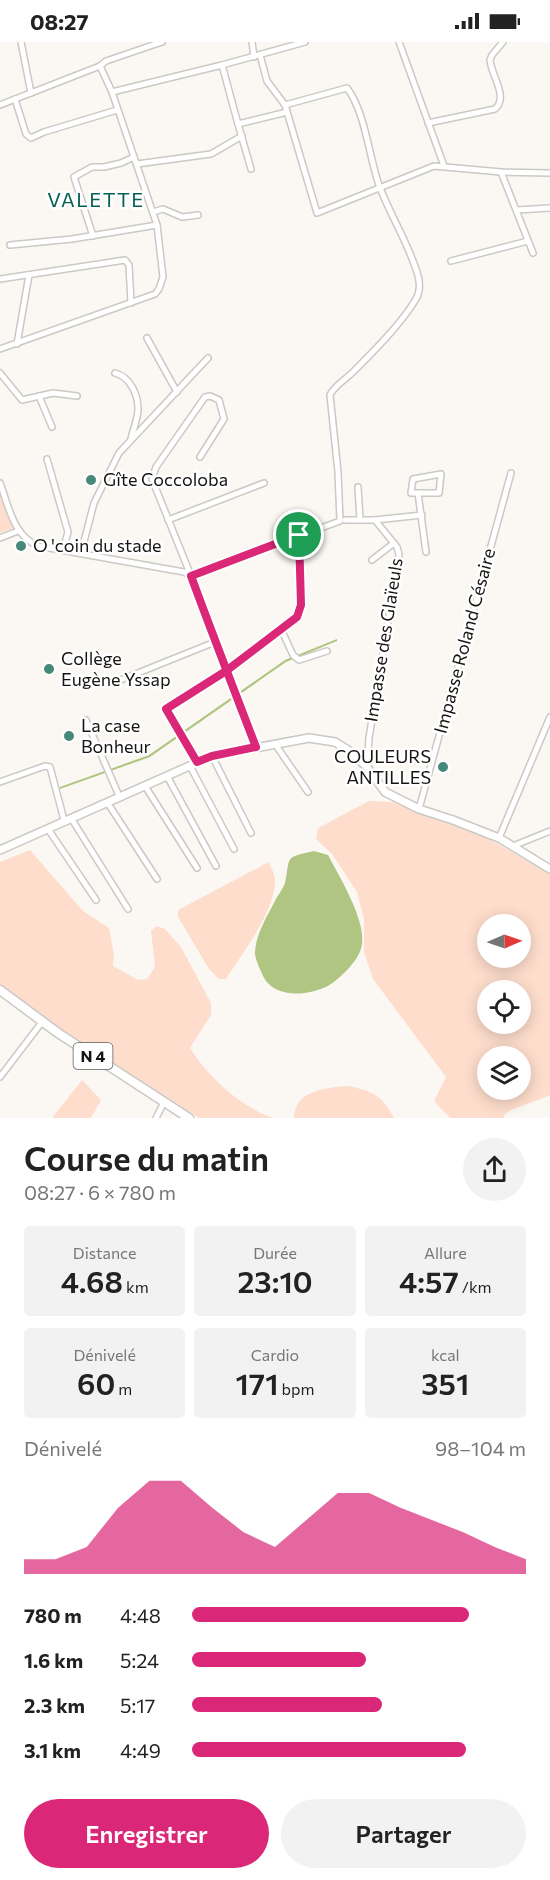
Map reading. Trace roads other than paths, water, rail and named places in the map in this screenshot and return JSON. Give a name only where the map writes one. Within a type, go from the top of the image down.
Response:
[{"type":"main road","name":"N 4","points":[[0,990],[42,1022],[189,1118]]},
{"type":"street","points":[[21,42],[31,93]]},
{"type":"street","points":[[0,105],[100,66],[106,61],[162,42]]},
{"type":"street","points":[[252,42],[267,81],[285,105],[317,213],[427,168],[444,166],[501,172],[550,173]]},
{"type":"street","points":[[112,92],[305,42]]},
{"type":"street","points":[[399,42],[444,166]]},
{"type":"street","points":[[428,123],[495,109],[499,106],[501,97],[490,60],[503,42]]},
{"type":"street","points":[[222,65],[251,169]]},
{"type":"street","points":[[0,349],[155,294],[162,283],[163,269],[157,225],[112,92],[100,66]]},
{"type":"street","points":[[191,576],[340,521],[332,390],[351,374],[399,322],[416,301],[420,291],[418,273],[380,188],[352,94],[347,88],[285,105]]},
{"type":"street","points":[[15,99],[26,134],[31,138],[117,110]]},
{"type":"street","points":[[238,124],[287,112]]},
{"type":"street","points":[[93,236],[74,177],[92,167],[212,154],[242,136]]},
{"type":"street","points":[[501,172],[533,253]]},
{"type":"street","points":[[517,210],[550,208]]},
{"type":"street","points":[[153,212],[163,209],[182,217],[198,215]]},
{"type":"street","points":[[10,245],[93,236],[157,225]]},
{"type":"street","points":[[452,261],[528,241]]},
{"type":"street","points":[[0,279],[125,260],[129,265],[131,303]]},
{"type":"street","points":[[16,344],[29,275]]},
{"type":"street","points":[[147,338],[177,393]]},
{"type":"street","points":[[81,553],[94,503],[119,453],[208,358]]},
{"type":"street","points":[[0,373],[21,400],[57,393],[77,396]]},
{"type":"street","points":[[115,373],[128,380],[138,404],[130,441]]},
{"type":"street","points":[[39,396],[52,427]]},
{"type":"street","points":[[200,457],[224,419],[219,400],[210,396],[205,397],[153,474],[153,485],[191,576],[256,747]]},
{"type":"street","points":[[47,459],[68,532],[63,550]]},
{"type":"street","name":"Impasse Roland Césaire","points":[[419,809],[511,473]]},
{"type":"street","points":[[441,474],[439,493],[418,494],[411,493],[413,479],[441,474]]},
{"type":"street","points":[[0,483],[18,531],[29,542],[38,546],[184,572],[191,576]]},
{"type":"street","points":[[168,520],[264,483]]},
{"type":"street","points":[[358,487],[360,520]]},
{"type":"street","points":[[418,494],[426,552]]},
{"type":"street","points":[[345,520],[375,520],[422,515]]},
{"type":"street","name":"Impasse des Glaïeuls","points":[[367,767],[369,738],[399,554],[394,543],[375,520]]},
{"type":"street","points":[[0,538],[18,531]]},
{"type":"street","points":[[197,762],[166,709],[226,671],[297,617],[301,609],[299,535]]},
{"type":"street","points":[[372,560],[394,543]]},
{"type":"street","points":[[281,629],[293,655],[299,660],[327,651]]},
{"type":"street","points":[[113,683],[215,642]]},
{"type":"street","points":[[498,838],[550,717]]},
{"type":"street","points":[[86,720],[120,798]]},
{"type":"street","points":[[0,850],[212,756],[309,736],[334,742],[348,750],[367,767],[385,792],[419,809],[498,838],[550,869]]},
{"type":"street","points":[[274,744],[308,792]]},
{"type":"street","points":[[212,756],[251,833]]},
{"type":"street","points":[[0,782],[47,766],[52,771],[68,819],[128,909]]},
{"type":"street","points":[[190,766],[234,849]]},
{"type":"street","points":[[167,776],[216,866]]},
{"type":"street","points":[[145,786],[197,868]]},
{"type":"street","points":[[107,802],[156,879]]},
{"type":"street","points":[[48,829],[96,900]]},
{"type":"street","points":[[513,846],[550,831]]},
{"type":"street","points":[[0,1077],[42,1022]]},
{"type":"street","points":[[156,1118],[164,1102]]},
{"type":"place","name":"Gîte Coccoloba","points":[[91,480]]},
{"type":"place","name":"O 'coin du stade","points":[[21,546]]},
{"type":"place","name":"Collège Eugène Yssap","points":[[49,669]]},
{"type":"place","name":"La case Bonheur","points":[[69,736]]},
{"type":"place","name":"COULEURS ANTILLES","points":[[443,767]]},
{"type":"district","name":"VALETTE","points":[[96,200]]}]
